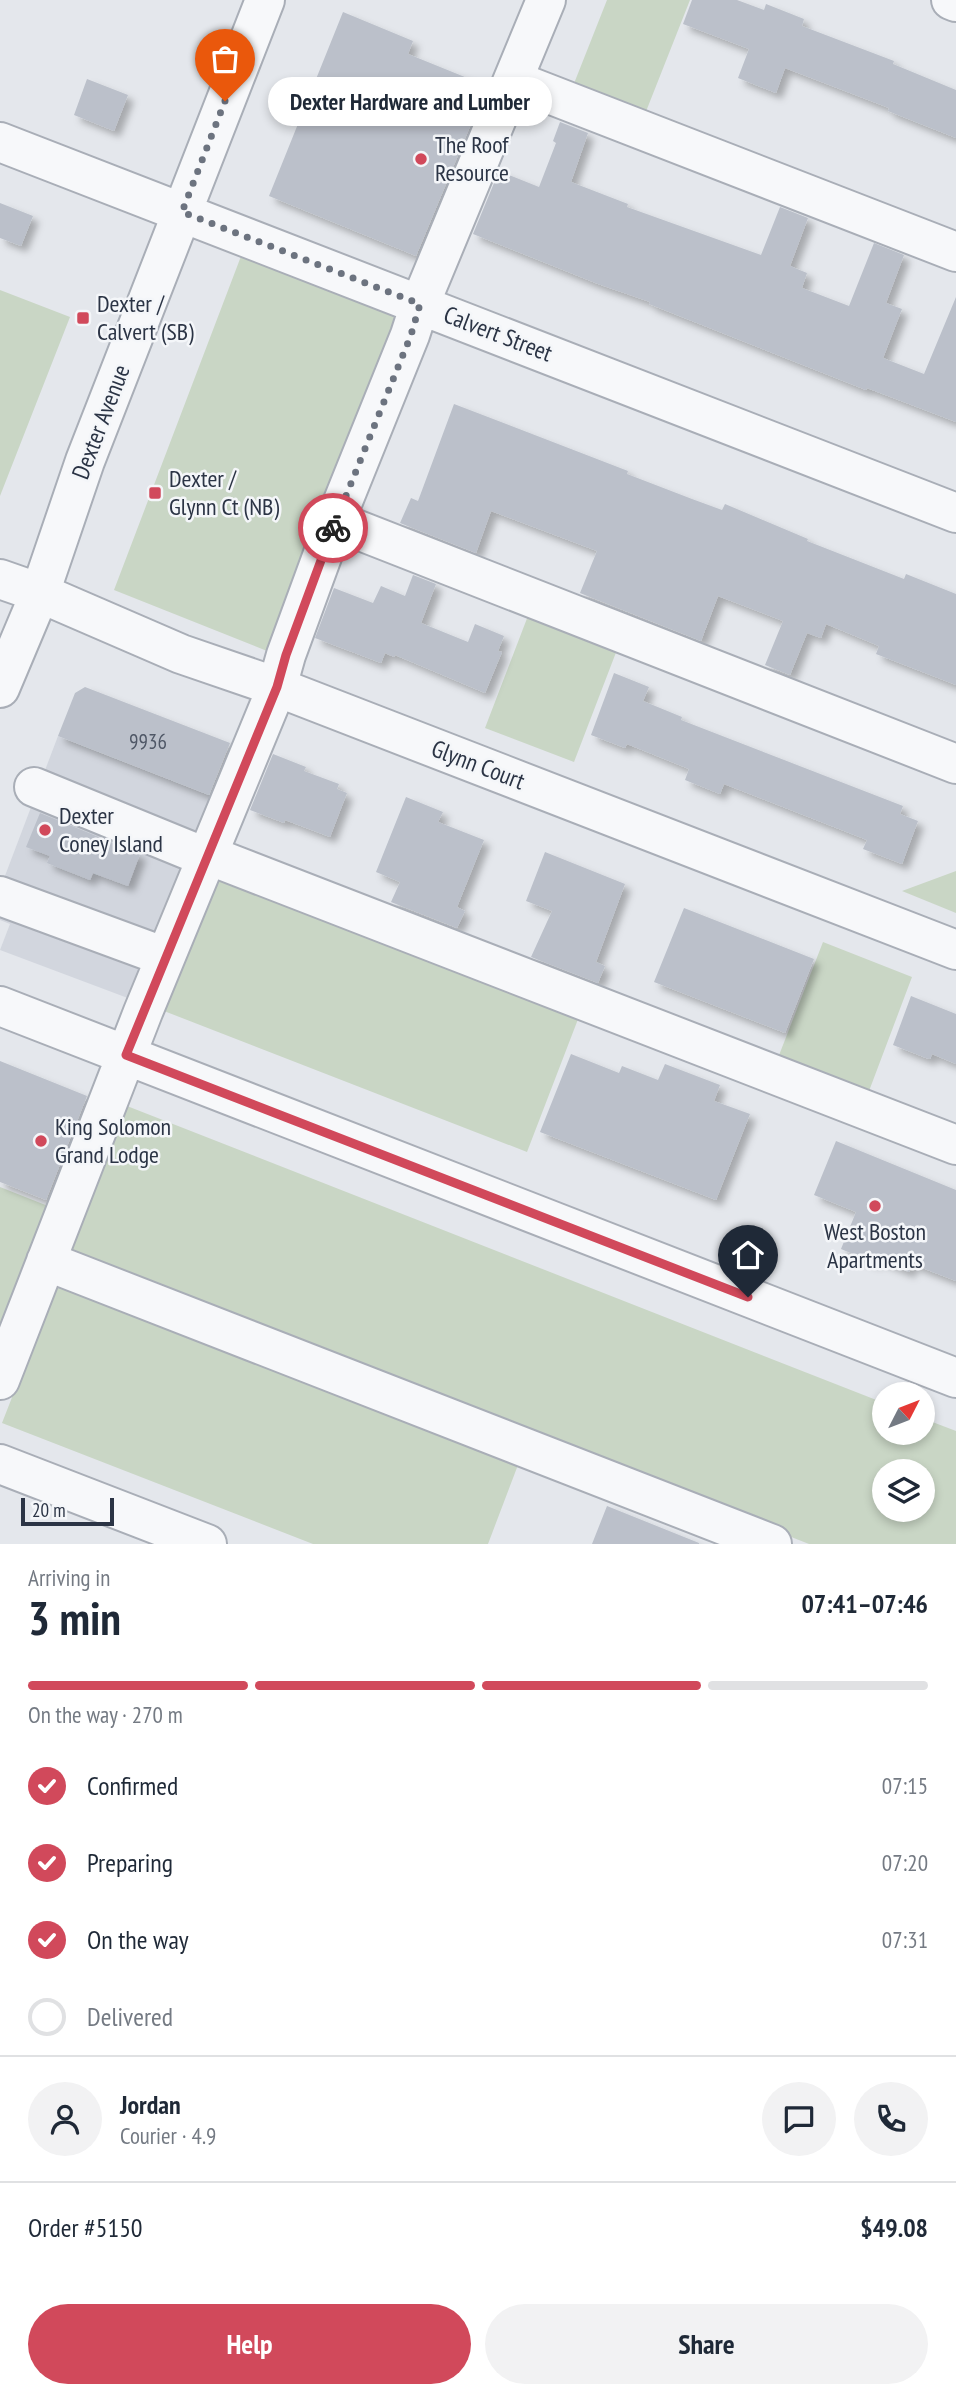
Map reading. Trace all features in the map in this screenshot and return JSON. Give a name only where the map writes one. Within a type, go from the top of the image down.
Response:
[{"type":"street","name":"Dexter Avenue","points":[[0,688],[40,593],[85,461],[265,0]]},
{"type":"street","points":[[0,1380],[126,1055],[200,854],[277,687],[335,521],[411,335],[420,304],[546,0]]},
{"type":"street","points":[[951,0],[956,2]]},
{"type":"street","points":[[513,80],[956,252]]},
{"type":"street","name":"Calvert Street","points":[[0,142],[956,513]]},
{"type":"street","points":[[335,521],[956,764]]},
{"type":"street","name":"Glynn Court","points":[[0,579],[40,593],[181,654],[277,687],[956,950]]},
{"type":"street","points":[[34,787],[200,854],[956,1145]]},
{"type":"street","points":[[0,896],[152,952]]},
{"type":"street","points":[[0,1006],[956,1378]]},
{"type":"street","points":[[46,1261],[772,1544]]},
{"type":"street","points":[[0,1464],[207,1544]]},
{"type":"shaded area","points":[[58,736],[214,797],[133,1000],[0,950],[10,924],[0,920],[0,889]]},
{"type":"green space","points":[[607,0],[690,0],[645,114],[573,86]]},
{"type":"green space","points":[[243,251],[405,314],[272,653],[114,590]]},
{"type":"green space","points":[[0,290],[70,317],[0,496]]},
{"type":"green space","points":[[531,608],[620,642],[574,762],[485,728]]},
{"type":"green space","points":[[956,871],[956,913],[902,891]]},
{"type":"green space","points":[[217,873],[580,1014],[527,1152],[164,1011]]},
{"type":"green space","points":[[823,942],[912,977],[866,1099],[776,1063]]},
{"type":"green space","points":[[127,1106],[872,1398],[872,1446],[934,1446],[935,1423],[956,1431],[956,1544],[809,1544],[70,1254]]},
{"type":"green space","points":[[0,1187],[48,1206],[0,1325]]},
{"type":"green space","points":[[57,1282],[521,1457],[488,1544],[313,1544],[2,1423]]},
{"type":"building","points":[[692,0],[737,0],[764,10],[766,4],[804,19],[802,26],[894,61],[893,64],[956,90],[956,138],[888,111],[889,108],[785,68],[776,93],[738,78],[749,49],[683,24]]},
{"type":"building","points":[[343,12],[413,41],[408,54],[487,86],[416,256],[269,196]]},
{"type":"building","points":[[87,79],[128,95],[114,131],[74,115]]},
{"type":"building","points":[[560,122],[588,133],[571,182],[628,204],[627,207],[761,255],[780,207],[808,218],[790,266],[807,273],[802,288],[849,306],[874,243],[904,255],[886,303],[902,309],[883,358],[924,374],[956,297],[956,422],[867,388],[866,390],[649,304],[650,302],[473,234],[499,171],[539,187],[556,143],[553,141]]},
{"type":"building","points":[[0,203],[33,216],[21,246],[0,238]]},
{"type":"building","points":[[454,404],[628,471],[627,474],[692,499],[722,510],[725,504],[808,539],[807,541],[904,579],[906,574],[956,594],[956,685],[876,654],[879,646],[826,624],[821,638],[807,633],[790,675],[765,665],[783,621],[718,596],[701,641],[580,593],[597,551],[491,511],[476,553],[400,523],[411,498],[418,501]]},
{"type":"building","points":[[413,575],[436,584],[421,623],[468,642],[475,624],[504,636],[498,651],[502,652],[485,693],[395,655],[394,657],[385,653],[381,663],[315,638],[334,588],[373,603],[381,586],[405,596]]},
{"type":"building","points":[[614,673],[649,687],[643,701],[682,717],[681,720],[903,806],[900,814],[918,821],[902,864],[863,849],[867,840],[724,784],[720,794],[685,780],[689,769],[627,744],[625,748],[591,735]]},
{"type":"building","points":[[85,687],[230,743],[209,795],[58,736],[75,693]]},
{"type":"building","points":[[273,754],[306,767],[304,771],[339,784],[337,789],[347,793],[330,837],[250,810]]},
{"type":"building","points":[[406,797],[443,812],[438,822],[484,840],[457,907],[465,911],[457,928],[391,902],[400,882],[376,872]]},
{"type":"building","points":[[40,813],[140,854],[128,886],[93,873],[90,880],[47,863],[50,856],[26,847]]},
{"type":"building","points":[[545,852],[625,884],[596,962],[605,966],[598,983],[531,957],[552,911],[526,901]]},
{"type":"building","points":[[684,908],[814,959],[785,1033],[654,982]]},
{"type":"building","points":[[911,996],[956,1014],[956,1064],[932,1054],[930,1059],[926,1058],[893,1045]]},
{"type":"building","points":[[571,1054],[619,1073],[622,1066],[658,1080],[665,1064],[720,1085],[714,1101],[750,1114],[716,1200],[540,1132]]},
{"type":"building","name":"King Solomon Grand Lodge","points":[[0,1061],[87,1096],[46,1200],[0,1182]]},
{"type":"building","name":"West Boston Apartments","points":[[836,1141],[956,1190],[956,1281],[912,1264],[909,1272],[877,1259],[875,1263],[841,1249],[856,1212],[814,1195]]},
{"type":"building","points":[[607,1506],[699,1543],[699,1544],[592,1544]]},
{"type":"way so far","points":[[225,101],[182,212],[420,304],[411,335],[333,528]]},
{"type":"place","name":"Dexter Hardware and Lumber","points":[[225,101]]},
{"type":"place","name":"The Roof Resource","points":[[421,159]]},
{"type":"place","name":"Dexter / Calvert (SB)","points":[[83,318]]},
{"type":"place","name":"Dexter / Glynn Ct (NB)","points":[[155,493]]},
{"type":"place","name":"Dexter Coney Island","points":[[45,830]]},
{"type":"place","name":"King Solomon Grand Lodge","points":[[41,1141]]},
{"type":"place","name":"West Boston Apartments","points":[[875,1206]]},
{"type":"route","points":[[333,528],[286,655],[277,687],[126,1055],[748,1297]]}]
